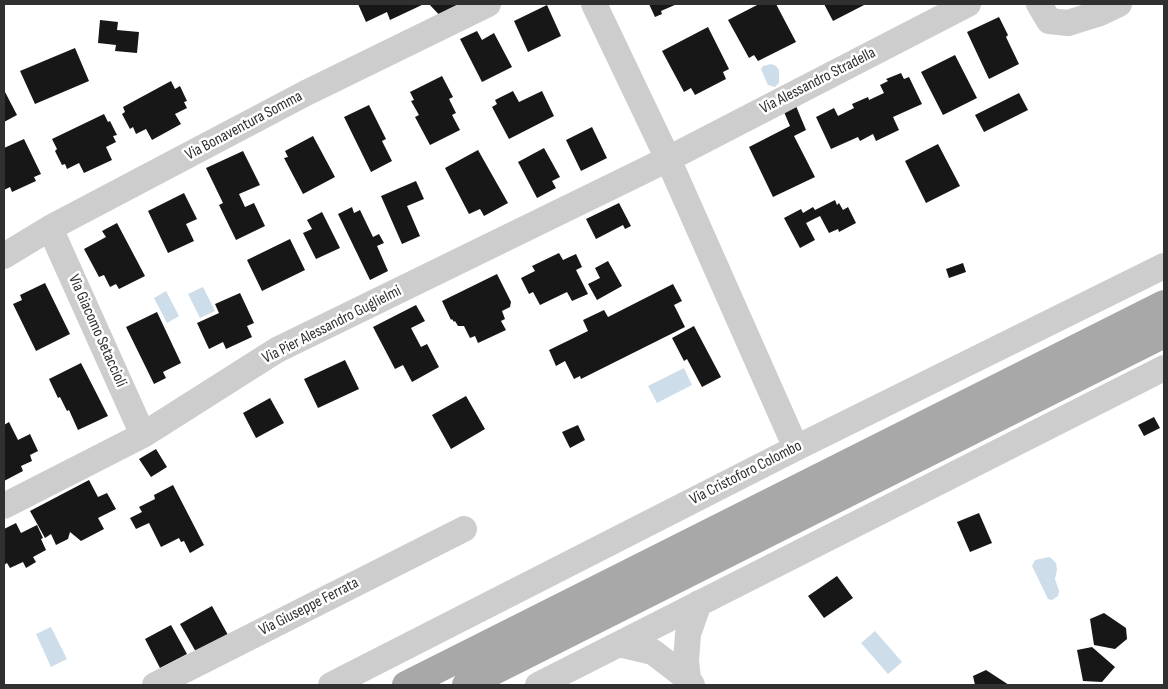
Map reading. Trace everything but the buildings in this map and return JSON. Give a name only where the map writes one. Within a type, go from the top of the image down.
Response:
[{"type":"main road","points":[[406,685],[1164,304]]},
{"type":"main road","points":[[466,685],[1164,334]]},
{"type":"street","name":"Via Bonaventura Somma","points":[[4,256],[50,228],[306,93],[488,4]]},
{"type":"street","points":[[594,4],[668,159],[796,448]]},
{"type":"street","name":"Via Alessandro Stradella","points":[[668,159],[968,4]]},
{"type":"street","points":[[1039,4],[1049,21],[1068,23],[1100,13],[1119,4]]},
{"type":"street","name":"Via Pier Alessandro Guglielmi","points":[[4,506],[143,435],[277,350],[668,159]]},
{"type":"street","name":"Via Giacomo Setaccioli","points":[[50,228],[143,435]]},
{"type":"street","name":"Via Cristoforo Colombo","points":[[331,685],[796,448],[1164,266]]},
{"type":"street","points":[[538,685],[1164,368]]},
{"type":"street","name":"Via Giuseppe Ferrata","points":[[155,685],[464,529]]},
{"type":"street","points":[[690,682],[686,660],[688,634],[699,603]]},
{"type":"street","points":[[619,644],[653,652],[690,682]]},
{"type":"water","points":[[771,64],[779,70],[779,83],[775,87],[768,85],[761,69],[763,66]]},
{"type":"water","points":[[203,287],[215,311],[200,318],[188,294]]},
{"type":"water","points":[[166,291],[179,316],[167,323],[154,298]]},
{"type":"water","points":[[684,368],[692,385],[657,403],[648,386]]},
{"type":"water","points":[[1049,557],[1056,563],[1055,579],[1059,591],[1058,596],[1052,600],[1048,599],[1032,566],[1035,560]]},
{"type":"water","points":[[51,627],[67,659],[51,667],[36,634]]},
{"type":"water","points":[[875,631],[902,662],[888,674],[861,643]]}]
